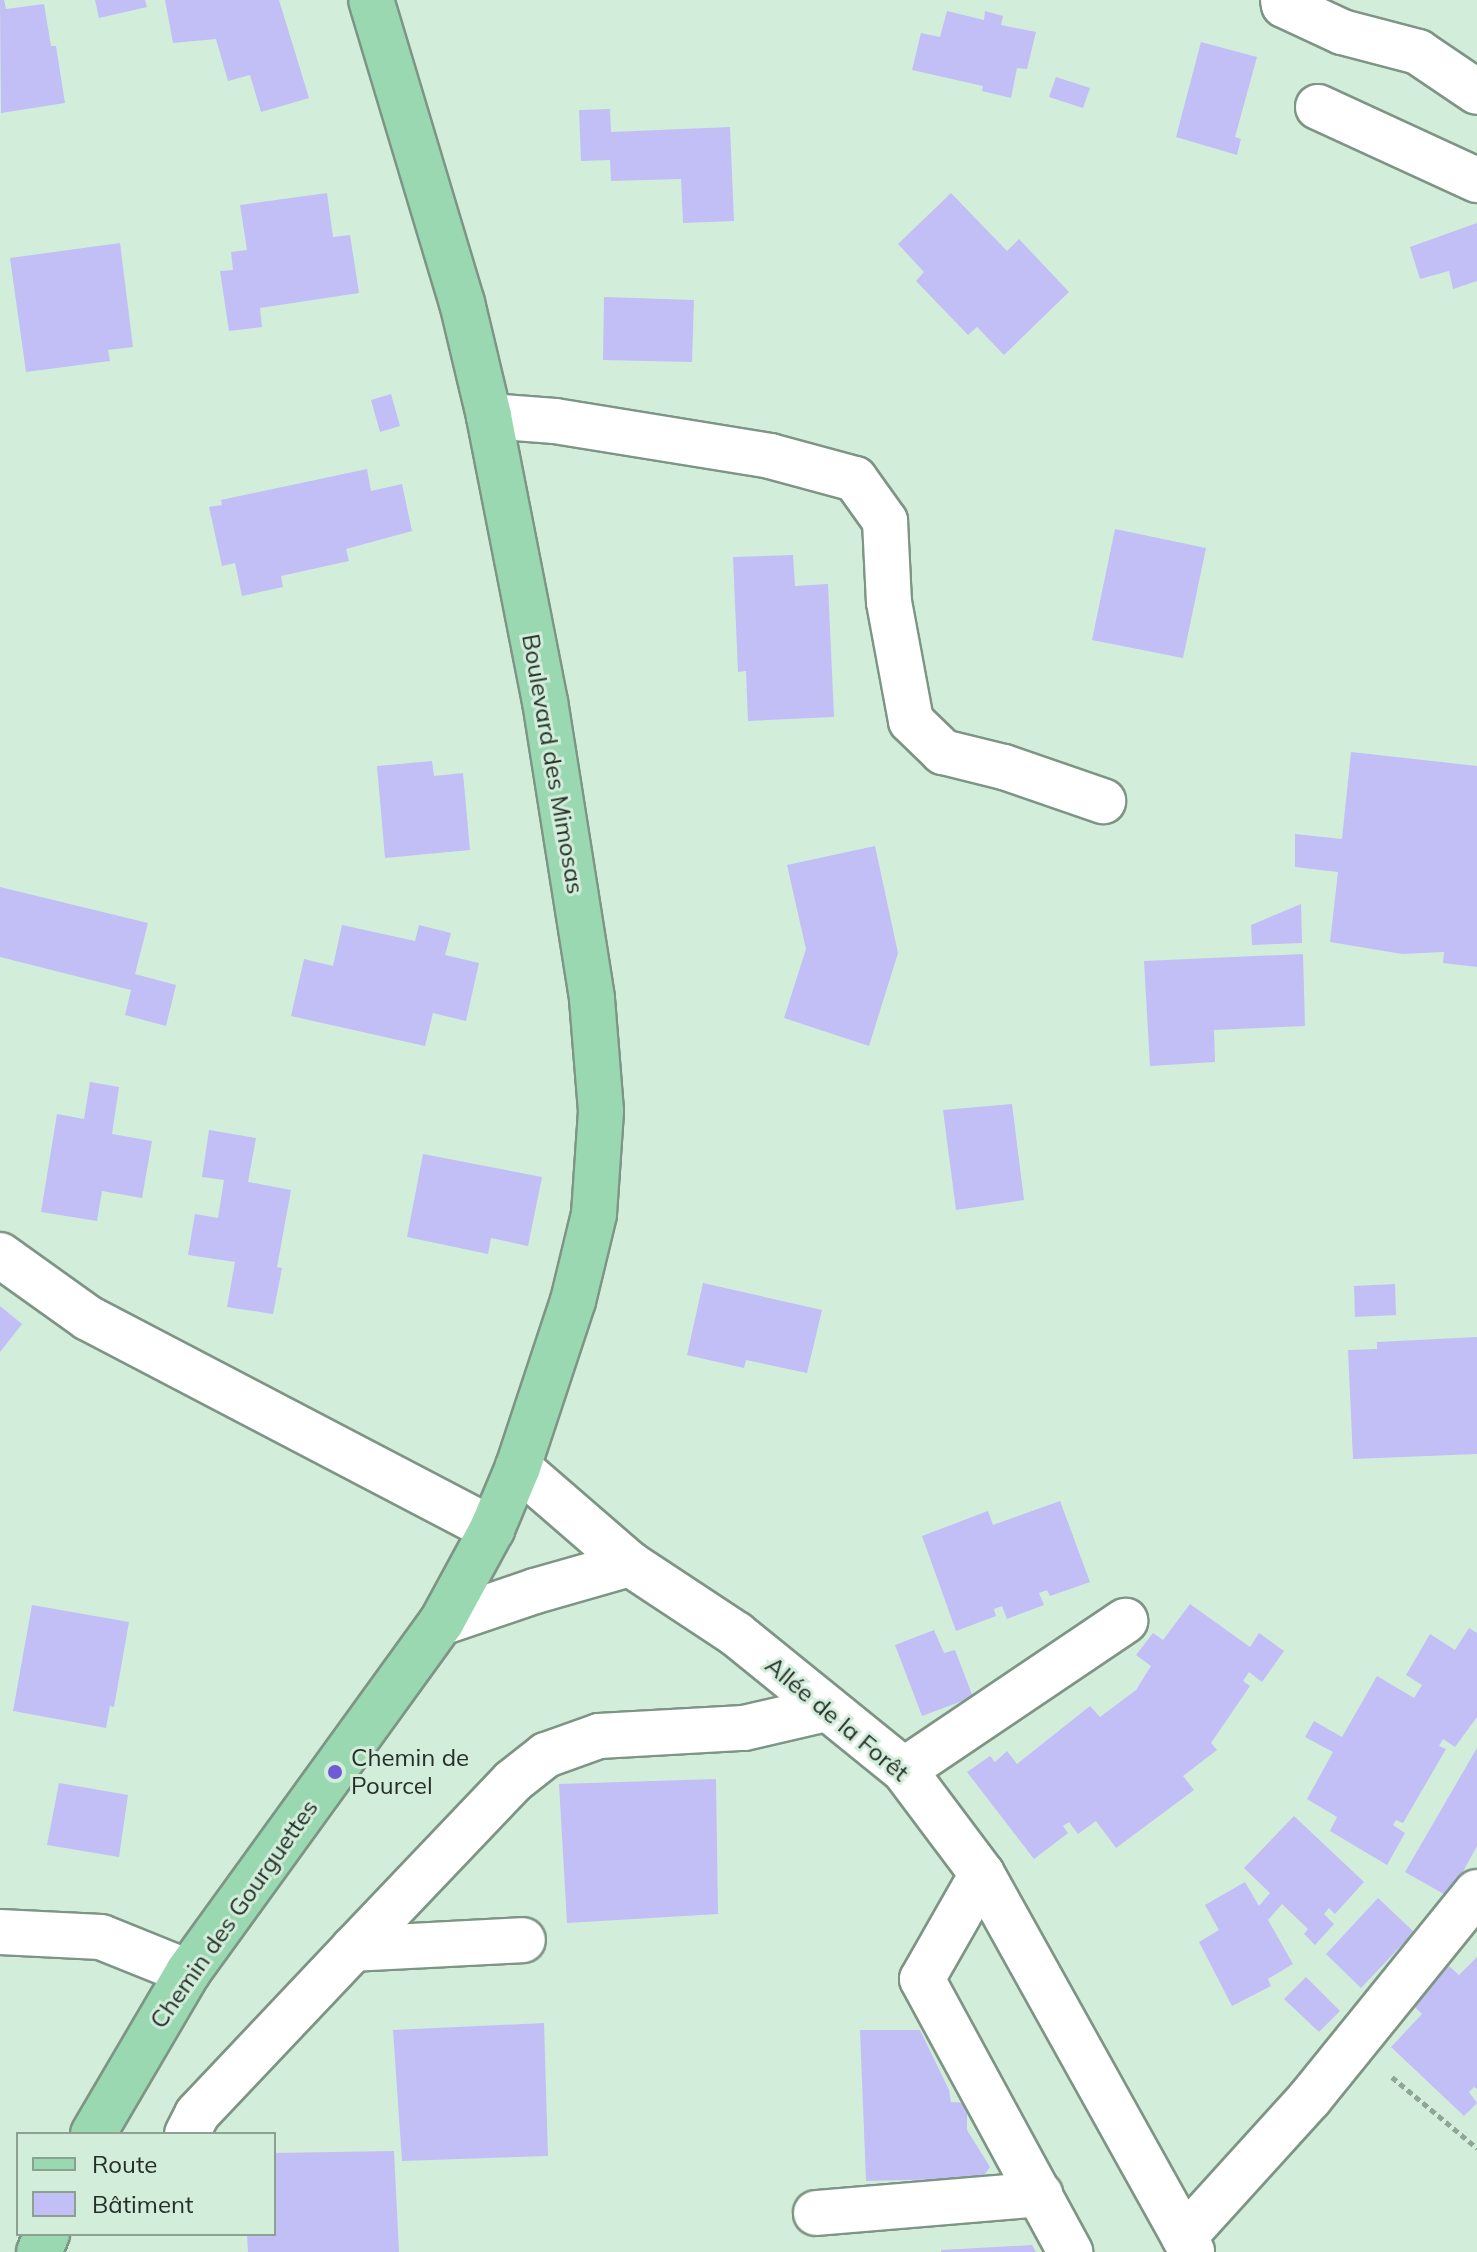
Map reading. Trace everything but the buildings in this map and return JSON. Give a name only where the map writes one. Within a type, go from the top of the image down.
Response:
[{"type":"main road","name":"Boulevard des Mimosas","points":[[371,0],[462,303],[489,416],[545,702],[592,998],[601,1111],[594,1214],[573,1301],[518,1467],[492,1529]]},
{"type":"main road","name":"Chemin des Gourguettes","points":[[94,2132],[188,1972],[441,1623],[492,1529]]},
{"type":"street","points":[[1283,0],[1284,5],[1342,32],[1418,52],[1477,92]]},
{"type":"street","points":[[1318,107],[1477,180]]},
{"type":"street","points":[[489,416],[555,421],[770,456],[855,479],[885,521],[889,602],[911,721],[943,752],[1004,767],[1103,801]]},
{"type":"street","points":[[0,1255],[88,1318],[492,1529]]},
{"type":"street","name":"Allée de la Forêt","points":[[518,1467],[630,1564],[736,1634],[904,1770],[982,1874],[1099,2090],[1188,2244]]},
{"type":"street","points":[[441,1623],[535,1591],[630,1564]]},
{"type":"street","points":[[904,1770],[1125,1621]]},
{"type":"street","points":[[188,2132],[197,2114],[353,1949],[513,1781],[546,1755],[599,1736],[744,1728],[826,1709]]},
{"type":"street","points":[[982,1874],[922,1979],[1070,2252]]},
{"type":"street","points":[[1188,2244],[1477,1892]]},
{"type":"street","points":[[0,1932],[101,1937],[188,1972]]},
{"type":"street","points":[[353,1949],[523,1940]]},
{"type":"street","points":[[816,2213],[1040,2194]]},
{"type":"path","points":[[1422,2105],[1477,2148]]},
{"type":"place","name":"Chemin de Pourcel","points":[[335,1772]]}]
